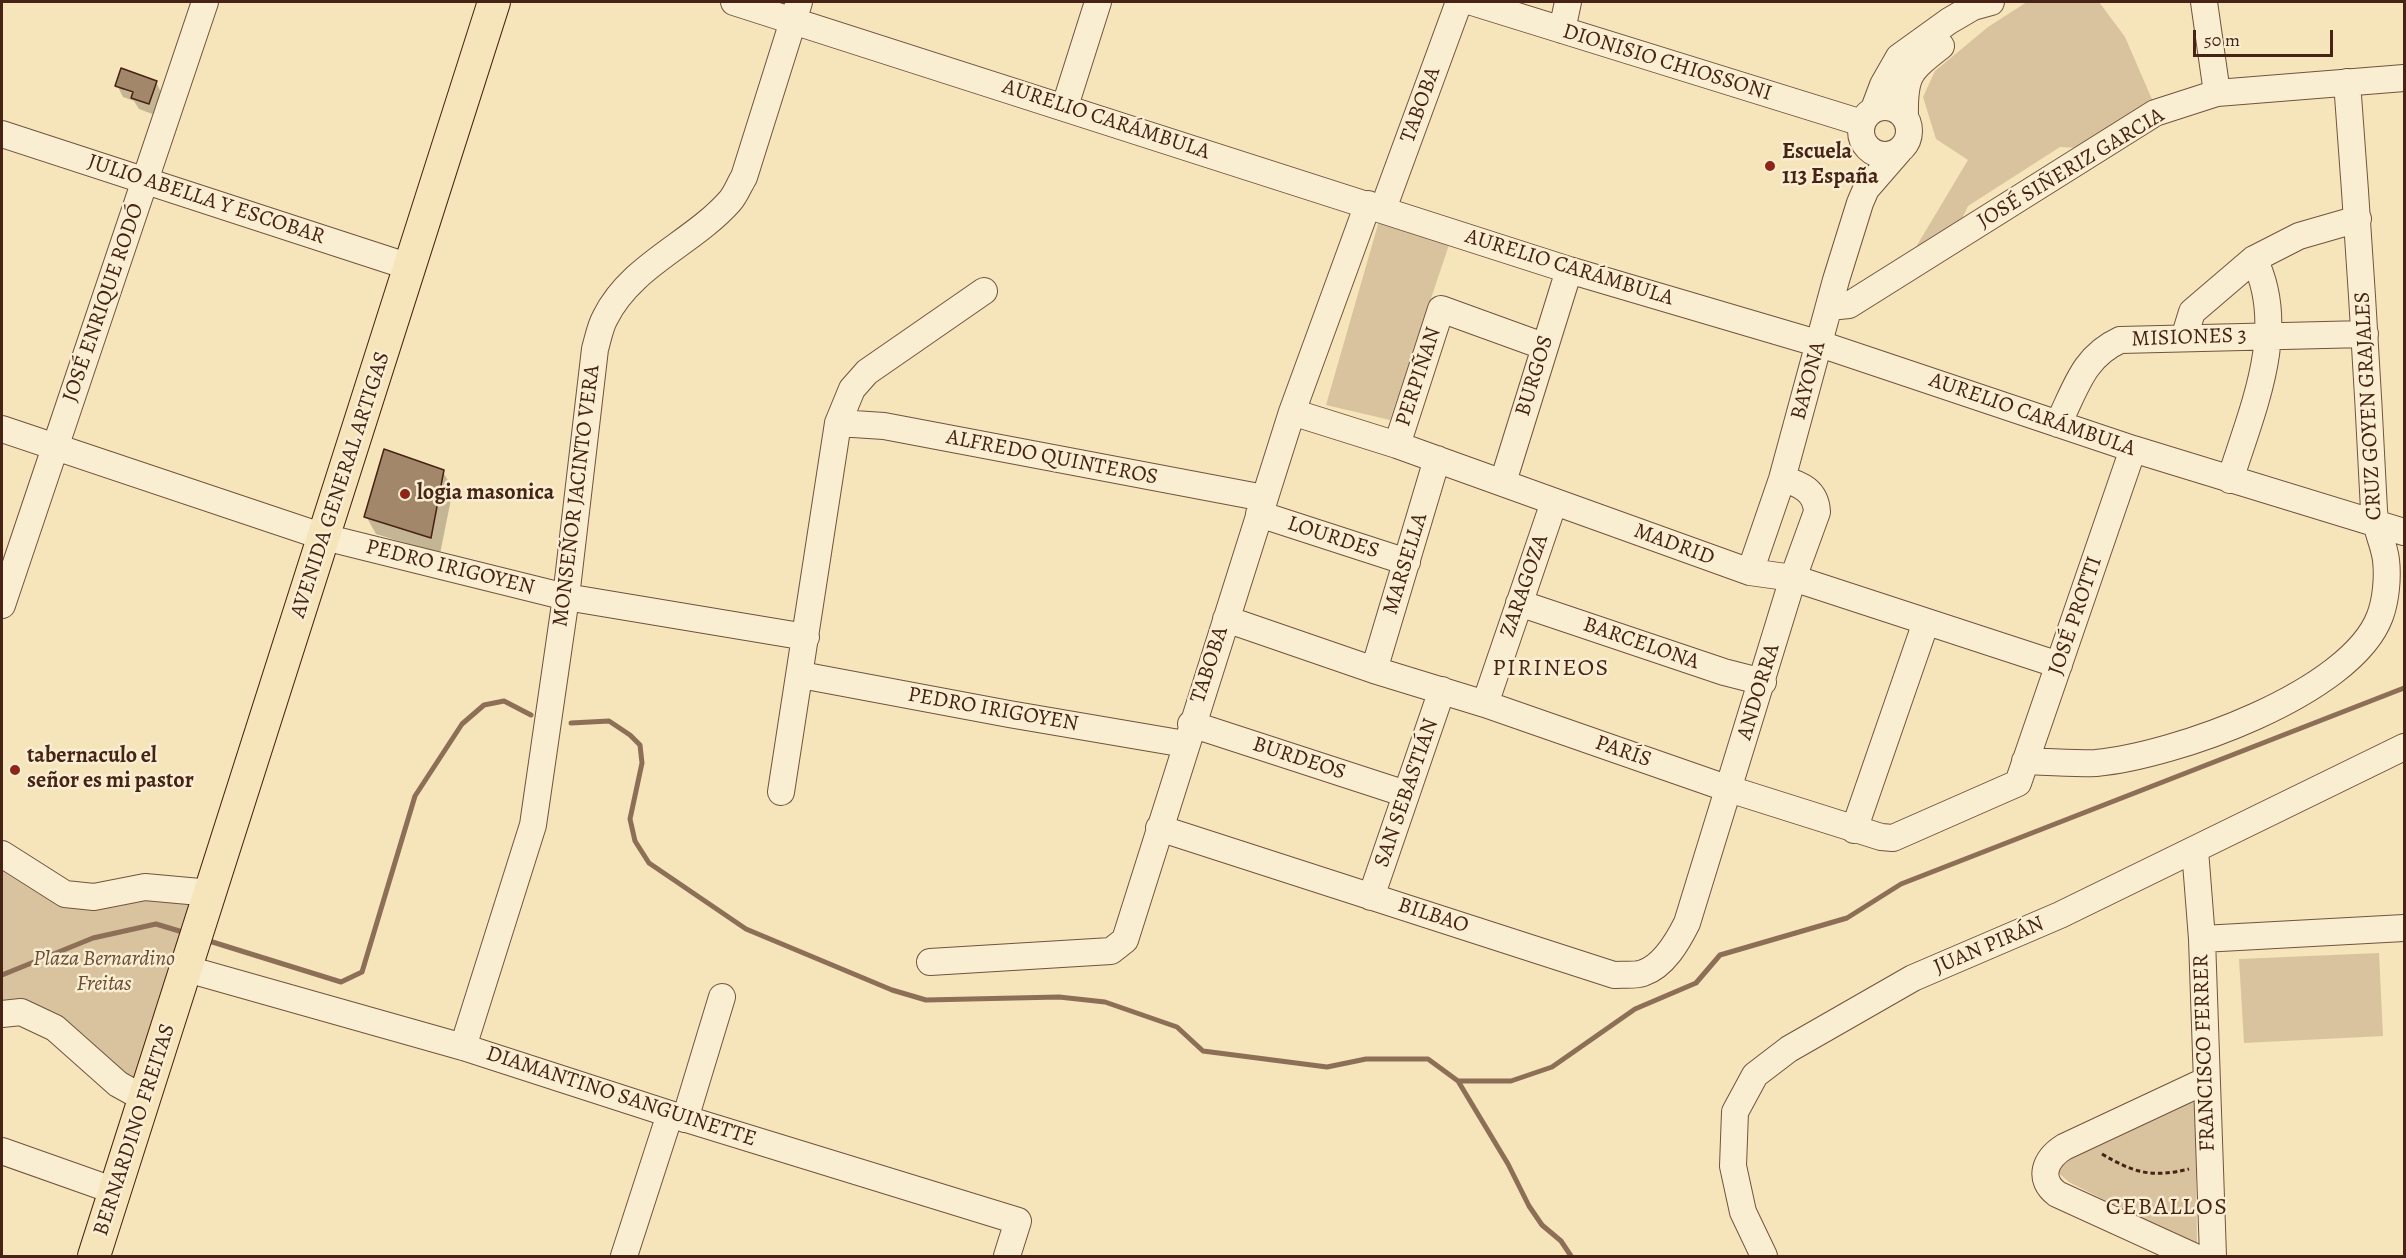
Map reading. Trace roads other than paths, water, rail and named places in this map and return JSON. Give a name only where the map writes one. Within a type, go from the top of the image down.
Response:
[{"type":"main road","name":"AVENIDA GENERAL ARTIGAS","points":[[190,960],[494,2]]},
{"type":"main road","name":"BERNARDINO FREITAS","points":[[94,1257],[190,960]]},
{"type":"street","name":"JOSÉ ENRIQUE RODÓ","points":[[2,605],[54,446],[147,180],[205,2]]},
{"type":"street","name":"AURELIO CARÁMBULA","points":[[734,2],[796,11],[1065,106],[1569,270],[1820,344],[2133,449],[2404,532]]},
{"type":"street","points":[[1065,106],[1098,2]]},
{"type":"street","name":"TABOBA","points":[[930,962],[1112,951],[1125,940],[1188,734],[1292,412],[1459,2]]},
{"type":"street","name":"DIONISIO CHIOSSONI","points":[[1473,2],[1867,126]]},
{"type":"street","points":[[1562,30],[1568,2]]},
{"type":"street","points":[[2204,2],[2217,93]]},
{"type":"street","points":[[1989,3],[1978,17],[1912,70],[1905,92],[1908,139],[1899,151],[1884,156],[1877,154],[1867,126],[1883,85],[1899,57],[1948,21],[1973,8],[1989,3]]},
{"type":"street","name":"MONSEÑOR JACINTO VERA","points":[[463,1047],[533,825],[566,597],[596,350],[604,319],[615,301],[654,261],[710,221],[732,199],[744,177],[796,11]]},
{"type":"street","name":"JOSÉ SIÑERIZ GARCIA","points":[[1829,307],[1849,305],[2156,114],[2217,93],[2404,78]]},
{"type":"street","name":"CRUZ GOYEN GRAJALES","points":[[2021,772],[2096,763],[2171,747],[2229,729],[2309,688],[2362,644],[2379,617],[2386,591],[2386,560],[2375,524],[2348,82]]},
{"type":"street","points":[[1867,126],[1887,107],[1905,117]]},
{"type":"street","name":"BAYONA","points":[[1750,572],[1782,479],[1850,232],[1866,189],[1867,126]]},
{"type":"street","name":"JULIO ABELLA Y ESCOBAR","points":[[2,134],[410,267]]},
{"type":"street","name":"BAYONA","points":[[1866,189],[1899,151]]},
{"type":"street","points":[[2184,338],[2192,312],[2254,259],[2299,236],[2358,219]]},
{"type":"street","points":[[2230,480],[2261,379],[2270,321],[2265,282],[2254,259]]},
{"type":"street","name":"BURGOS","points":[[1503,482],[1543,346],[1569,270]]},
{"type":"street","points":[[782,792],[838,423],[852,389],[867,372],[984,291]]},
{"type":"street","name":"PERPIÑAN","points":[[1397,445],[1440,309],[1543,346]]},
{"type":"street","name":"MISIONES 3","points":[[2058,424],[2090,359],[2104,347],[2120,340],[2365,334]]},
{"type":"street","name":"MADRID","points":[[1292,412],[1503,482],[1750,572],[1793,578],[2059,665]]},
{"type":"street","name":"ALFREDO QUINTEROS","points":[[838,423],[884,426],[1262,506]]},
{"type":"street","name":"PEDRO IRIGOYEN","points":[[2,429],[324,537],[566,597],[806,638]]},
{"type":"street","name":"JOSÉ PROTTI","points":[[2021,772],[2133,449]]},
{"type":"street","name":"MARSELLA","points":[[1374,670],[1437,459]]},
{"type":"street","name":"ANDORRA","points":[[1687,923],[1763,682],[1793,578],[1817,512],[1816,501],[1800,485],[1782,479]]},
{"type":"street","name":"ZARAGOZA","points":[[1485,704],[1554,502]]},
{"type":"street","name":"LOURDES","points":[[1262,506],[1407,562]]},
{"type":"street","name":"BARCELONA","points":[[1520,603],[1724,672],[1763,682]]},
{"type":"street","name":"PARÍS","points":[[1226,619],[1374,670],[1485,704],[1729,789],[1854,830],[1893,838],[2021,772]]},
{"type":"street","points":[[1854,830],[1926,622]]},
{"type":"street","name":"PEDRO IRIGOYEN","points":[[801,675],[1009,714],[1188,734]]},
{"type":"street","name":"SAN SEBASTIÁN","points":[[1371,897],[1442,690]]},
{"type":"street","name":"BURDEOS","points":[[1188,734],[1406,794]]},
{"type":"street","name":"JUAN PIRÁN","points":[[1764,1257],[1743,1212],[1733,1166],[1735,1112],[1755,1076],[1789,1049],[1913,978],[2060,915],[2404,747]]},
{"type":"street","name":"BILBAO","points":[[1159,828],[1614,975],[1644,973],[1677,943],[1687,923]]},
{"type":"street","name":"FRANCISCO FERRER","points":[[2194,850],[2202,939],[2205,1082],[2213,1257]]},
{"type":"street","points":[[2,854],[65,894],[94,897],[144,887],[207,907]]},
{"type":"street","points":[[2202,939],[2404,928]]},
{"type":"street","name":"DIAMANTINO SANGUINETTE","points":[[190,960],[678,1117],[1018,1221],[1007,1257]]},
{"type":"street","points":[[624,1257],[722,997]]},
{"type":"street","points":[[2,1014],[21,1012],[55,1028],[118,1084],[145,1099]]},
{"type":"street","points":[[2193,1257],[2057,1194],[2048,1187],[2046,1169],[2054,1154],[2205,1082]]},
{"type":"street","points":[[2,1151],[115,1191]]},
{"type":"waterway","points":[[571,723],[609,721],[640,745],[642,763],[630,819],[635,841],[649,863],[746,929],[892,990],[926,1000],[1059,997],[1105,1002],[1177,1027],[1203,1051],[1327,1067],[1366,1059],[1428,1059],[1458,1081],[1511,1081],[1552,1067],[1635,1009],[1696,983],[1720,955],[1847,918],[1901,884],[2404,688]]},
{"type":"waterway","points":[[206,940],[341,982],[362,972],[415,796],[462,724],[484,705],[504,701],[531,715]]},
{"type":"waterway","points":[[2,975],[93,938],[156,924],[186,933]]},
{"type":"waterway","points":[[1458,1081],[1508,1164],[1529,1206],[1542,1225],[1561,1241],[1571,1256]]},
{"type":"place","name":"Escuela 113 España","points":[[1770,166]]},
{"type":"place","name":"logia masonica","points":[[405,494]]},
{"type":"place","name":"tabernaculo el señor es mi pastor","points":[[15,770]]},
{"type":"district","name":"PIRINEOS","points":[[1551,669]]},
{"type":"district","name":"CEBALLOS","points":[[2167,1208]]},
{"type":"park label","name":"Plaza Bernardino Freitas","points":[[104,972]]}]
